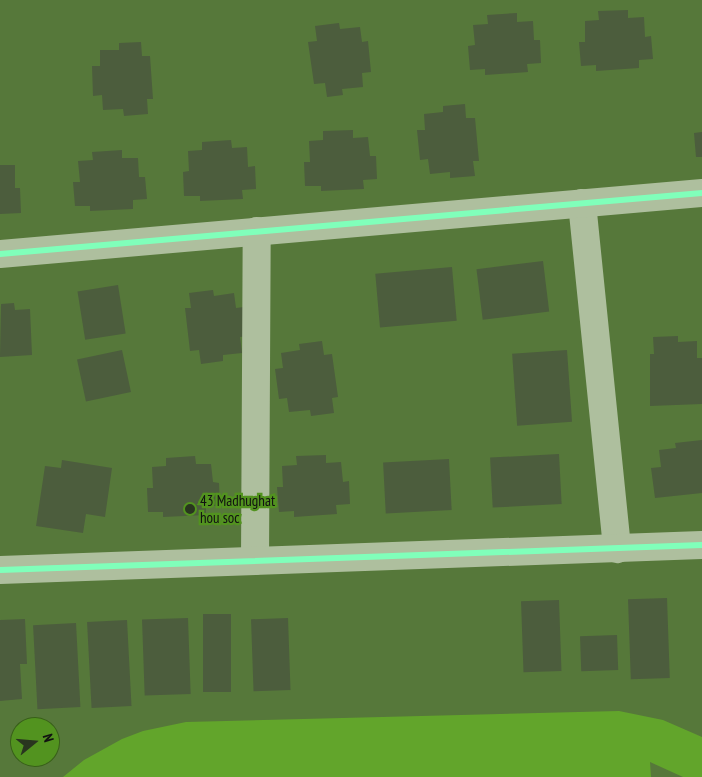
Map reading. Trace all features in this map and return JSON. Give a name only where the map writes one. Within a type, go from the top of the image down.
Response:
[{"type":"street","points":[[0,254],[702,193]]},
{"type":"street","points":[[582,203],[617,548]]},
{"type":"street","points":[[255,561],[257,232]]},
{"type":"street","points":[[0,570],[702,545]]},
{"type":"green space","points":[[619,711],[663,720],[702,737],[702,777],[683,777],[650,762],[651,777],[63,777],[84,760],[122,739],[143,731],[186,722]]},
{"type":"building","points":[[628,10],[628,18],[644,17],[645,37],[651,36],[653,59],[639,60],[639,68],[596,71],[596,65],[581,66],[579,42],[585,42],[585,21],[599,20],[598,11]]},
{"type":"building","points":[[517,13],[517,22],[533,21],[534,40],[540,40],[541,63],[527,64],[528,72],[485,75],[485,69],[470,70],[468,46],[475,45],[473,25],[488,24],[487,15]]},
{"type":"building","points":[[339,23],[340,29],[360,27],[362,42],[368,41],[371,72],[362,73],[363,87],[342,89],[343,95],[327,97],[325,83],[314,84],[308,42],[317,41],[315,26]]},
{"type":"building","points":[[141,42],[142,56],[150,56],[153,99],[147,99],[148,114],[124,116],[123,109],[103,110],[102,95],[93,96],[92,66],[100,66],[100,50],[119,50],[119,43]]},
{"type":"building","points":[[465,104],[466,118],[475,118],[479,161],[473,161],[475,176],[450,178],[450,172],[430,174],[428,159],[420,160],[417,130],[425,130],[424,114],[443,112],[443,106]]},
{"type":"building","points":[[353,130],[353,138],[368,137],[370,156],[376,156],[377,179],[363,180],[364,189],[321,191],[321,186],[305,186],[304,162],[310,162],[309,141],[323,140],[323,131]]},
{"type":"building","points":[[702,132],[702,157],[696,157],[694,133]]},
{"type":"building","points":[[231,140],[232,148],[247,147],[248,167],[255,166],[256,189],[242,190],[243,199],[200,201],[200,196],[184,196],[183,172],[189,171],[188,151],[202,150],[202,142]]},
{"type":"building","points":[[122,150],[122,158],[138,158],[139,177],[145,177],[147,199],[133,200],[133,209],[90,211],[90,206],[75,206],[73,182],[80,182],[78,161],[93,160],[92,152]]},
{"type":"building","points":[[0,165],[15,165],[15,188],[20,188],[21,213],[0,214]]},
{"type":"building","points":[[543,261],[549,312],[483,320],[476,269]]},
{"type":"building","points":[[452,267],[457,321],[380,328],[375,274]]},
{"type":"building","points":[[118,285],[126,333],[85,340],[78,291]]},
{"type":"building","points":[[213,290],[214,296],[234,293],[236,308],[244,307],[248,336],[240,337],[242,353],[223,355],[223,361],[201,364],[199,350],[190,351],[185,308],[191,308],[189,293]]},
{"type":"building","points":[[14,303],[15,310],[30,309],[32,355],[0,357],[1,304]]},
{"type":"building","points":[[678,336],[678,342],[697,341],[697,358],[702,358],[702,404],[650,406],[650,354],[654,354],[653,337]]},
{"type":"building","points":[[322,341],[324,355],[332,354],[338,397],[332,398],[334,413],[311,416],[310,410],[289,412],[287,398],[279,399],[275,369],[283,368],[281,353],[300,350],[299,344]]},
{"type":"building","points":[[122,350],[131,392],[86,402],[77,360]]},
{"type":"building","points":[[567,350],[572,422],[517,426],[512,354]]},
{"type":"building","points":[[702,440],[702,493],[655,498],[651,468],[661,467],[659,450],[676,448],[675,443]]},
{"type":"building","points":[[559,454],[562,504],[493,508],[490,458]]},
{"type":"building","points":[[326,455],[326,463],[341,462],[343,482],[349,481],[350,504],[336,505],[337,514],[294,517],[294,511],[279,512],[277,487],[283,487],[282,466],[297,465],[296,456]]},
{"type":"building","points":[[195,456],[196,464],[211,464],[213,482],[219,483],[220,506],[206,506],[206,515],[163,517],[163,512],[148,512],[147,488],[153,488],[152,467],[166,466],[166,458]]},
{"type":"building","points":[[449,459],[452,510],[386,513],[383,462]]},
{"type":"building","points":[[62,460],[112,468],[105,517],[86,514],[83,533],[36,526],[45,466],[61,468]]},
{"type":"building","points":[[667,598],[670,678],[631,679],[628,599]]},
{"type":"building","points":[[559,600],[561,671],[524,672],[521,601]]},
{"type":"building","points":[[203,614],[231,614],[231,692],[203,692]]},
{"type":"building","points":[[188,618],[191,694],[145,696],[142,620]]},
{"type":"building","points":[[288,618],[291,690],[254,691],[251,619]]},
{"type":"building","points":[[25,619],[27,664],[20,664],[22,699],[0,701],[0,620]]},
{"type":"building","points":[[127,620],[132,706],[92,708],[87,622]]},
{"type":"building","points":[[76,623],[80,707],[37,709],[33,625]]},
{"type":"building","points":[[617,635],[618,670],[581,671],[580,636]]},
{"type":"cycle path","points":[[0,254],[702,193]]},
{"type":"cycle path","points":[[0,570],[702,545]]},
{"type":"place","name":"43 Madhughat hou soc","points":[[190,509]]}]
